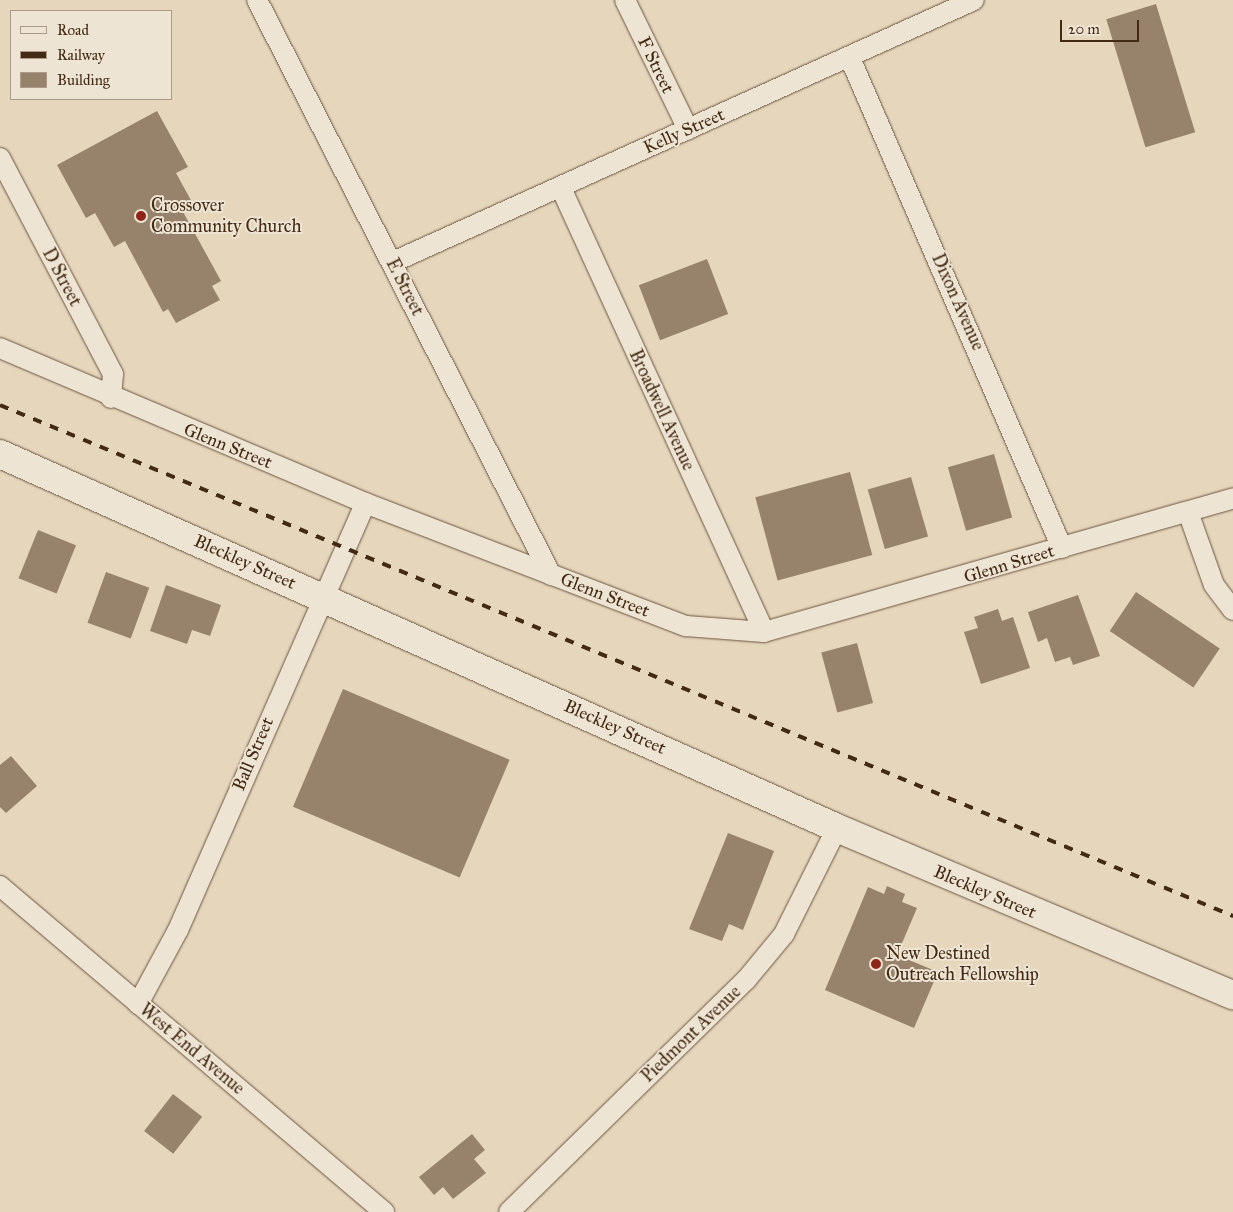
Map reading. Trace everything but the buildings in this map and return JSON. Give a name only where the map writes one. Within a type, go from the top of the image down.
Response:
[{"type":"street","name":"E Street","points":[[257,0],[393,262],[551,575]]},
{"type":"street","name":"F Street","points":[[625,0],[688,129]]},
{"type":"street","name":"Kelly Street","points":[[393,262],[850,58],[953,4],[974,0]]},
{"type":"street","name":"Dixon Avenue","points":[[850,58],[1062,548]]},
{"type":"street","name":"D Street","points":[[0,158],[113,374],[111,398]]},
{"type":"street","name":"Broadwell Avenue","points":[[561,188],[764,632]]},
{"type":"street","name":"Glenn Street","points":[[0,348],[111,398],[365,503],[686,626],[764,632],[1233,498]]},
{"type":"street","name":"Bleckley Street","points":[[0,454],[327,598],[837,828],[1233,994]]},
{"type":"street","name":"Ball Street","points":[[138,1004],[178,930],[300,645],[327,598],[365,503]]},
{"type":"street","points":[[1188,512],[1214,585],[1233,610]]},
{"type":"street","name":"Piedmont Avenue","points":[[509,1212],[746,980],[784,934],[837,828]]},
{"type":"street","name":"West End Avenue","points":[[0,886],[384,1212]]},
{"type":"railway","points":[[0,405],[1233,916]]},
{"type":"place","name":"Crossover Community Church","points":[[141,216]]},
{"type":"place","name":"New Destined Outreach Fellowship","points":[[876,964]]}]
